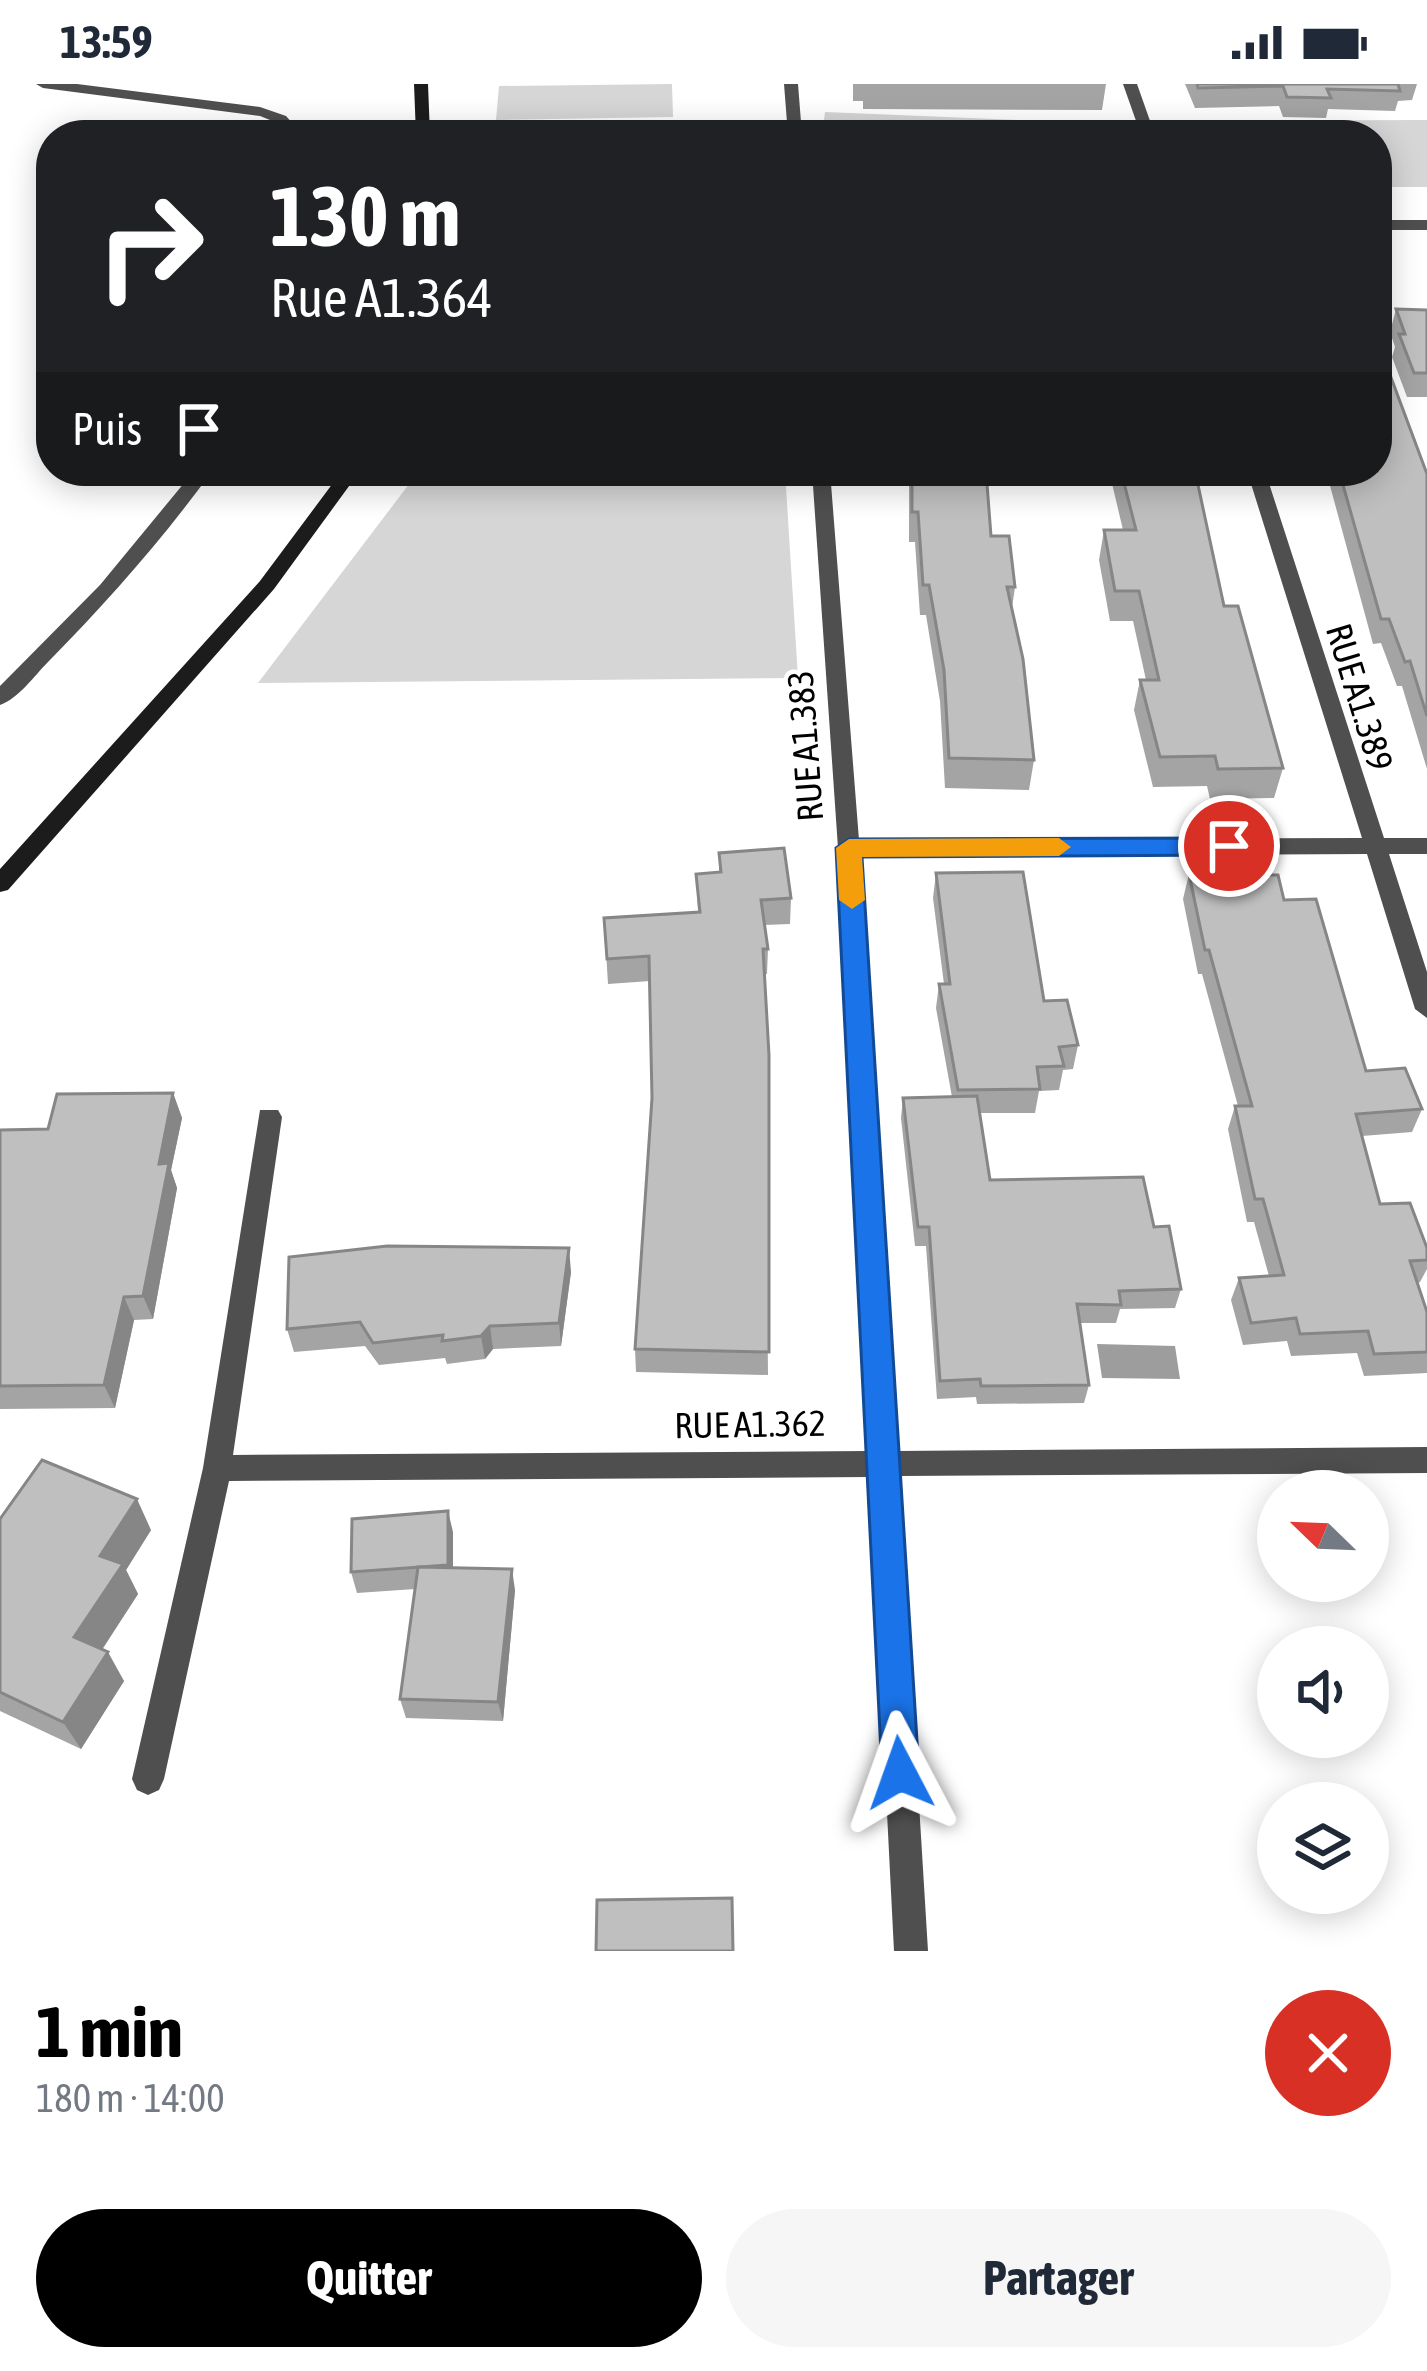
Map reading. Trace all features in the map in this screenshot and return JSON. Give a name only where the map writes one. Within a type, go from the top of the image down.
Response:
[{"type":"street","points":[[43,84],[245,109],[285,120]]},
{"type":"street","points":[[421,84],[422,120]]},
{"type":"street","points":[[791,84],[794,120]]},
{"type":"street","points":[[1130,84],[1143,120]]},
{"type":"street","points":[[1392,224],[1427,225]]},
{"type":"street","points":[[0,698],[134,555],[191,486]]},
{"type":"street","points":[[0,884],[267,584],[340,486]]},
{"type":"street","name":"RUE A1.383","points":[[822,486],[849,848],[911,1951]]},
{"type":"street","name":"RUE A1.389","points":[[1261,486],[1427,1010]]},
{"type":"street","points":[[849,848],[1427,845]]},
{"type":"street","points":[[148,1779],[217,1468],[269,1117]]},
{"type":"street","name":"RUE A1.362","points":[[217,1468],[1427,1460]]},
{"type":"shaded area","points":[[672,84],[673,117],[496,120],[499,86]]},
{"type":"shaded area","points":[[825,112],[1016,120],[824,120]]},
{"type":"shaded area","points":[[1392,120],[1427,120],[1427,187],[1392,187]]},
{"type":"shaded area","points":[[408,486],[786,486],[798,678],[258,683]]},
{"type":"shaded area","points":[[1097,1344],[1175,1346],[1180,1379],[1102,1378]]},
{"type":"building","points":[[1197,84],[1398,84],[1400,91],[1327,89],[1331,98],[1287,97],[1283,86],[1198,88]]},
{"type":"building","points":[[1396,309],[1427,310],[1427,373],[1414,373],[1399,334],[1405,334]]},
{"type":"building","points":[[1392,380],[1427,474],[1427,716],[1410,661],[1405,662],[1389,619],[1381,619],[1343,486],[1392,486]]},
{"type":"building","points":[[912,486],[987,486],[991,536],[1009,536],[1015,587],[1007,587],[1023,659],[1034,760],[949,758],[944,670],[929,585],[923,585],[918,512],[912,512]]},
{"type":"building","points":[[1125,486],[1198,486],[1224,606],[1238,606],[1283,768],[1218,769],[1215,756],[1160,757],[1140,680],[1159,680],[1139,591],[1115,591],[1104,530],[1136,530]]},
{"type":"building","points":[[784,848],[791,898],[761,900],[768,949],[763,949],[769,1055],[769,1352],[635,1349],[652,1098],[649,956],[607,959],[604,918],[700,912],[696,874],[721,872],[719,853]]},
{"type":"building","points":[[1023,872],[1044,1001],[1067,1000],[1078,1045],[1059,1047],[1064,1066],[1037,1067],[1040,1089],[958,1090],[939,984],[950,984],[936,873]]},
{"type":"building","points":[[1189,874],[1278,875],[1284,900],[1316,899],[1366,1071],[1405,1068],[1422,1109],[1356,1114],[1380,1204],[1410,1203],[1427,1248],[1427,1260],[1410,1261],[1427,1312],[1427,1352],[1374,1354],[1368,1331],[1300,1334],[1296,1318],[1251,1323],[1239,1278],[1284,1275],[1263,1199],[1255,1199],[1235,1106],[1252,1106],[1209,950],[1205,950]]},
{"type":"building","points":[[173,1093],[159,1164],[169,1163],[143,1296],[124,1297],[104,1385],[0,1386],[0,1130],[48,1129],[57,1094]]},
{"type":"building","points":[[977,1096],[990,1180],[1143,1177],[1154,1227],[1169,1226],[1181,1289],[1119,1291],[1121,1305],[1077,1304],[1089,1385],[981,1386],[980,1379],[940,1381],[929,1227],[918,1227],[903,1098]]},
{"type":"building","points":[[387,1246],[569,1248],[559,1323],[490,1326],[481,1336],[442,1341],[443,1335],[373,1343],[360,1322],[287,1329],[289,1257]]},
{"type":"building","points":[[42,1460],[137,1499],[100,1556],[123,1564],[74,1637],[108,1652],[63,1722],[0,1692],[0,1519]]},
{"type":"building","points":[[448,1511],[448,1565],[351,1572],[352,1519]]},
{"type":"building","points":[[418,1567],[512,1569],[498,1702],[400,1699]]},
{"type":"building","points":[[732,1898],[733,1951],[596,1951],[597,1900]]},
{"type":"slow traffic","points":[[852,900],[849,848],[1059,847]]},
{"type":"route","points":[[900,1773],[849,848],[1229,846]]}]
